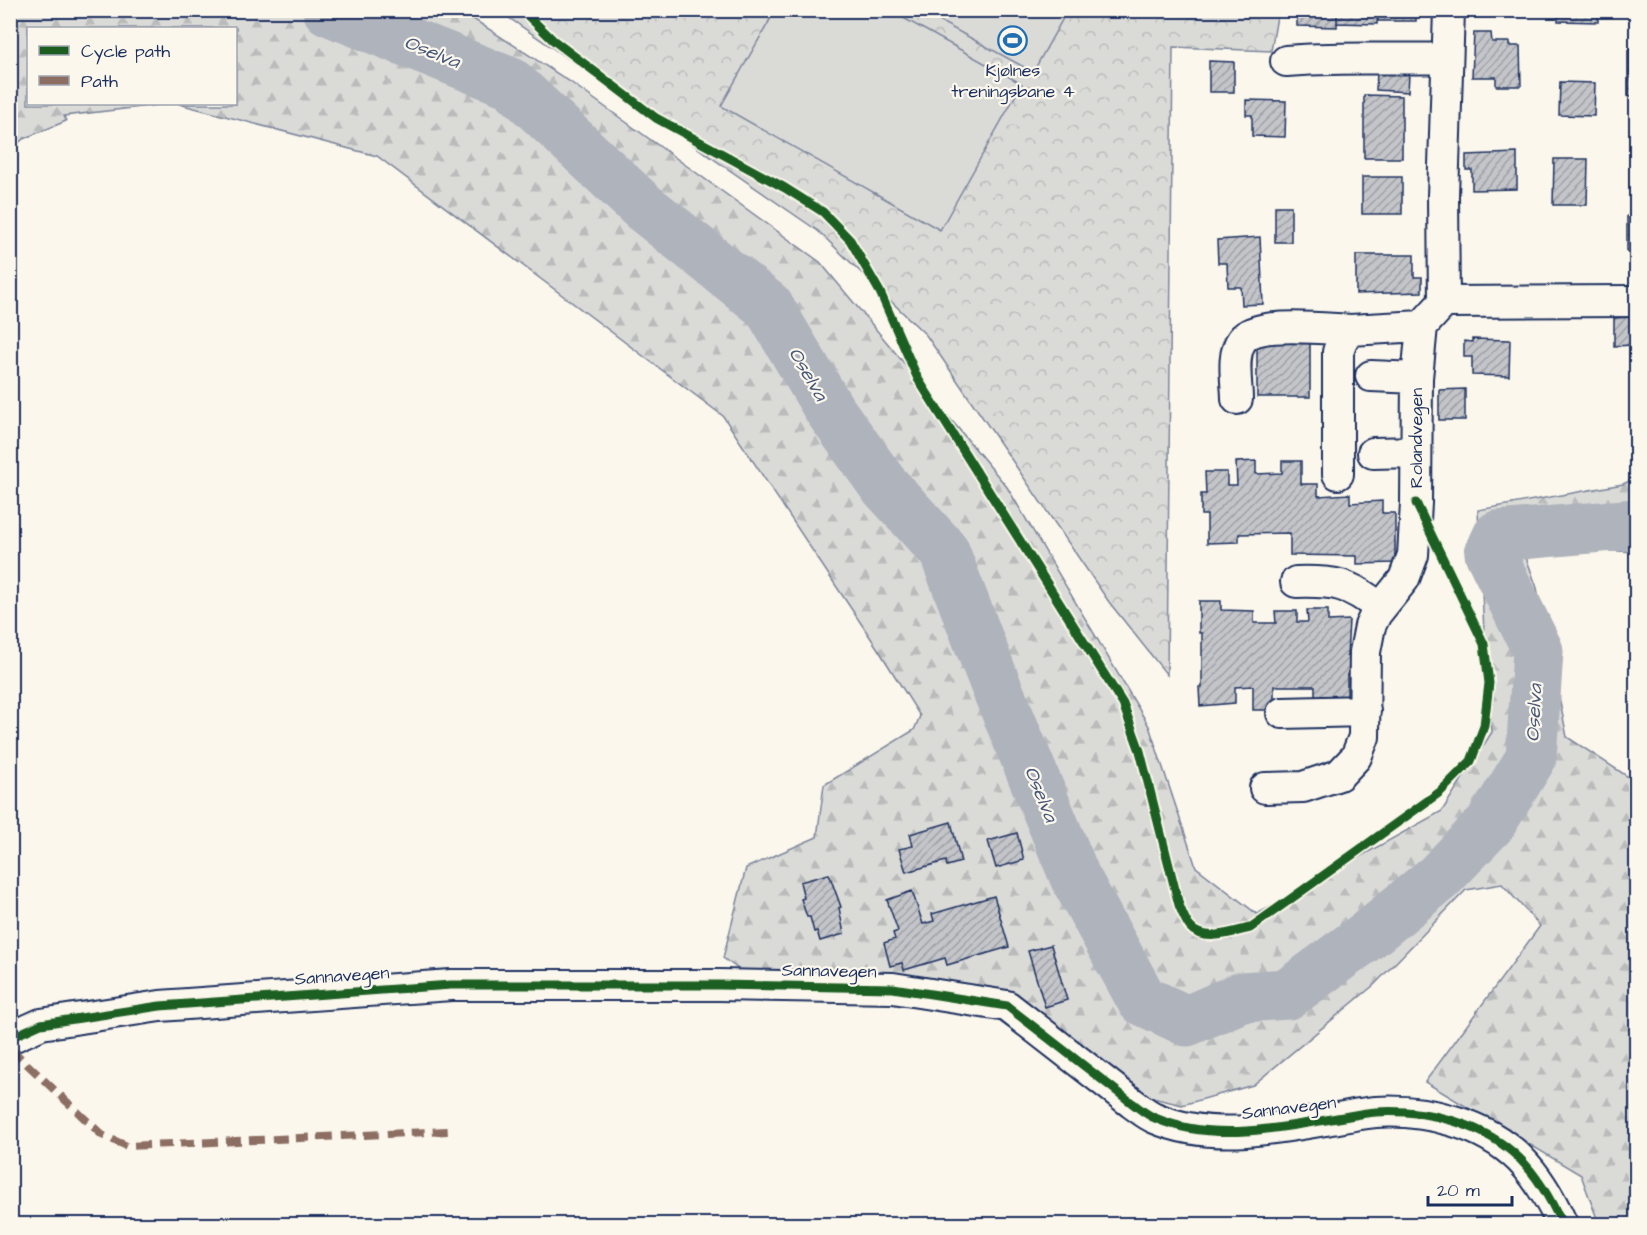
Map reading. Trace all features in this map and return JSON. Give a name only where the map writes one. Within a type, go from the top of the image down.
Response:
[{"type":"street","points":[[1237,399],[1236,357],[1241,341],[1249,333],[1269,328],[1350,330],[1422,326],[1444,302],[1443,196],[1449,10]]},
{"type":"street","points":[[1286,61],[1328,57],[1446,58]]},
{"type":"street","points":[[1444,302],[1636,301]]},
{"type":"street","name":"Rolandvegen","points":[[1265,788],[1303,787],[1339,775],[1356,757],[1364,737],[1365,652],[1370,626],[1380,608],[1404,579],[1413,555],[1417,378],[1422,326]]},
{"type":"street","points":[[1338,474],[1338,352],[1350,330]]},
{"type":"street","points":[[1371,376],[1417,378]]},
{"type":"street","points":[[1373,453],[1416,452]]},
{"type":"street","points":[[1296,582],[1327,582],[1345,585],[1362,594],[1380,608]]},
{"type":"street","points":[[1282,713],[1365,711]]},
{"type":"street","name":"Sannavegen","points":[[10,1038],[41,1024],[160,1006],[451,986],[718,985],[893,988],[1007,1006],[1132,1103],[1153,1117],[1171,1124],[1224,1132],[1276,1128],[1376,1112],[1416,1113],[1457,1122],[1479,1130],[1500,1142],[1521,1160],[1551,1201],[1562,1224]]},
{"type":"green space","name":"Kjølnes treningsbane 4","points":[[1067,10],[1033,72],[921,11]]},
{"type":"green space","points":[[11,11],[461,11],[569,81],[820,262],[1007,487],[1149,726],[1196,867],[1257,914],[1442,811],[1492,732],[1478,510],[1623,484],[1636,478],[1636,552],[1522,546],[1537,588],[1567,737],[1636,782],[1636,1224],[1599,1224],[1581,1175],[1425,1082],[1540,926],[1502,884],[1466,890],[1374,985],[1253,1085],[1182,1105],[1082,1081],[996,1019],[923,1002],[774,995],[723,958],[746,868],[817,837],[824,785],[914,730],[920,716],[723,416],[377,156],[183,105],[237,105],[237,27],[27,27],[27,105],[158,105],[64,116],[66,121],[23,139],[11,150]]},
{"type":"green space","points":[[499,11],[1278,11],[1271,51],[1173,47],[1167,675],[1109,602],[926,335],[818,231]]},
{"type":"green space","points":[[775,11],[891,11],[1022,84],[940,230],[721,106]]},
{"type":"building","points":[[1297,10],[1337,10],[1337,27],[1297,26]]},
{"type":"building","points":[[1337,10],[1378,10],[1377,24],[1337,23]]},
{"type":"building","points":[[1378,10],[1416,10],[1416,21],[1378,21]]},
{"type":"building","points":[[1558,10],[1598,10],[1598,22],[1558,21]]},
{"type":"building","points":[[1474,33],[1491,33],[1492,42],[1509,42],[1509,46],[1520,46],[1521,86],[1496,86],[1496,77],[1472,77]]},
{"type":"building","points":[[1628,50],[1636,50],[1636,96],[1628,96]]},
{"type":"building","points":[[1209,61],[1234,62],[1234,92],[1209,92]]},
{"type":"building","points":[[1377,72],[1409,74],[1408,92],[1376,90]]},
{"type":"building","points":[[1560,82],[1595,83],[1594,116],[1559,115]]},
{"type":"building","points":[[1364,95],[1402,96],[1402,158],[1364,158]]},
{"type":"building","points":[[1246,100],[1286,101],[1285,137],[1252,136],[1252,115],[1246,115]]},
{"type":"building","points":[[1630,151],[1636,151],[1636,251],[1627,251],[1627,216],[1635,216],[1635,187],[1630,186]]},
{"type":"building","points":[[1517,153],[1517,189],[1472,190],[1472,170],[1466,170],[1466,155]]},
{"type":"building","points":[[1554,159],[1588,159],[1587,205],[1553,205]]},
{"type":"building","points":[[1362,177],[1402,177],[1402,214],[1362,214]]},
{"type":"building","points":[[1275,206],[1291,206],[1291,242],[1275,242]]},
{"type":"building","points":[[1260,237],[1263,304],[1242,305],[1241,287],[1228,287],[1227,263],[1218,263],[1217,240]]},
{"type":"building","points":[[1356,255],[1414,255],[1414,277],[1422,277],[1422,292],[1356,294]]},
{"type":"building","points":[[1633,317],[1633,345],[1614,346],[1614,318]]},
{"type":"building","points":[[1472,339],[1510,340],[1509,376],[1472,375],[1472,357],[1464,357],[1464,341],[1472,342]]},
{"type":"building","points":[[1257,340],[1310,340],[1310,397],[1257,397]]},
{"type":"building","points":[[1465,389],[1465,420],[1439,420],[1439,390]]},
{"type":"building","points":[[1256,461],[1256,474],[1282,473],[1282,461],[1301,461],[1301,484],[1318,484],[1318,496],[1350,494],[1350,503],[1382,501],[1382,513],[1395,513],[1395,563],[1357,564],[1357,556],[1290,555],[1290,533],[1239,534],[1239,542],[1207,543],[1207,515],[1201,515],[1201,494],[1206,494],[1205,472],[1227,472],[1227,485],[1237,485],[1236,462]]},
{"type":"building","points":[[1199,601],[1221,601],[1221,610],[1254,611],[1254,623],[1276,623],[1275,611],[1297,611],[1297,622],[1308,622],[1307,610],[1328,610],[1328,621],[1349,620],[1347,656],[1350,656],[1350,675],[1347,675],[1347,697],[1315,697],[1315,686],[1274,686],[1274,710],[1253,710],[1253,686],[1235,687],[1235,703],[1200,706],[1202,633],[1199,633]]},
{"type":"building","points":[[951,822],[961,862],[947,866],[946,861],[906,872],[899,849],[913,846],[910,834]]},
{"type":"building","points":[[1017,833],[1024,860],[996,868],[988,841]]},
{"type":"building","points":[[829,874],[841,907],[839,908],[844,934],[820,941],[817,931],[814,932],[810,917],[807,917],[801,899],[804,898],[800,882]]},
{"type":"building","points":[[912,891],[923,924],[934,921],[932,914],[994,896],[1009,947],[947,965],[945,958],[904,970],[902,963],[890,966],[884,943],[895,939],[893,933],[898,931],[887,900]]},
{"type":"building","points":[[1051,945],[1067,1000],[1045,1007],[1028,951]]},
{"type":"waterway","name":"Oselva","points":[[328,10],[511,83],[642,206],[768,306],[829,409],[882,483],[944,551],[994,681],[1075,877],[1142,1000],[1187,1021],[1242,997],[1288,994],[1367,936],[1439,877],[1491,823],[1531,758],[1538,651],[1490,553],[1498,536],[1636,524]]},
{"type":"marked path","points":[[10,1048],[102,1135],[127,1146],[450,1131]]},
{"type":"cycle path","points":[[522,10],[553,40],[656,118],[785,188],[823,212],[850,240],[880,292],[918,379],[1123,704],[1140,751],[1179,905],[1190,927],[1196,932],[1218,935],[1250,928],[1440,792],[1471,761],[1484,726],[1489,683],[1484,644],[1416,503]]},
{"type":"cycle path","points":[[10,1038],[41,1024],[160,1006],[451,985],[719,985],[893,988],[1007,1006],[1143,1111],[1176,1125],[1220,1132],[1243,1131],[1370,1113],[1395,1112],[1415,1113],[1453,1121],[1489,1136],[1520,1159],[1544,1190],[1562,1224]]},
{"type":"place","name":"Kjølnes treningsbane 4","points":[[1013,41]]}]
